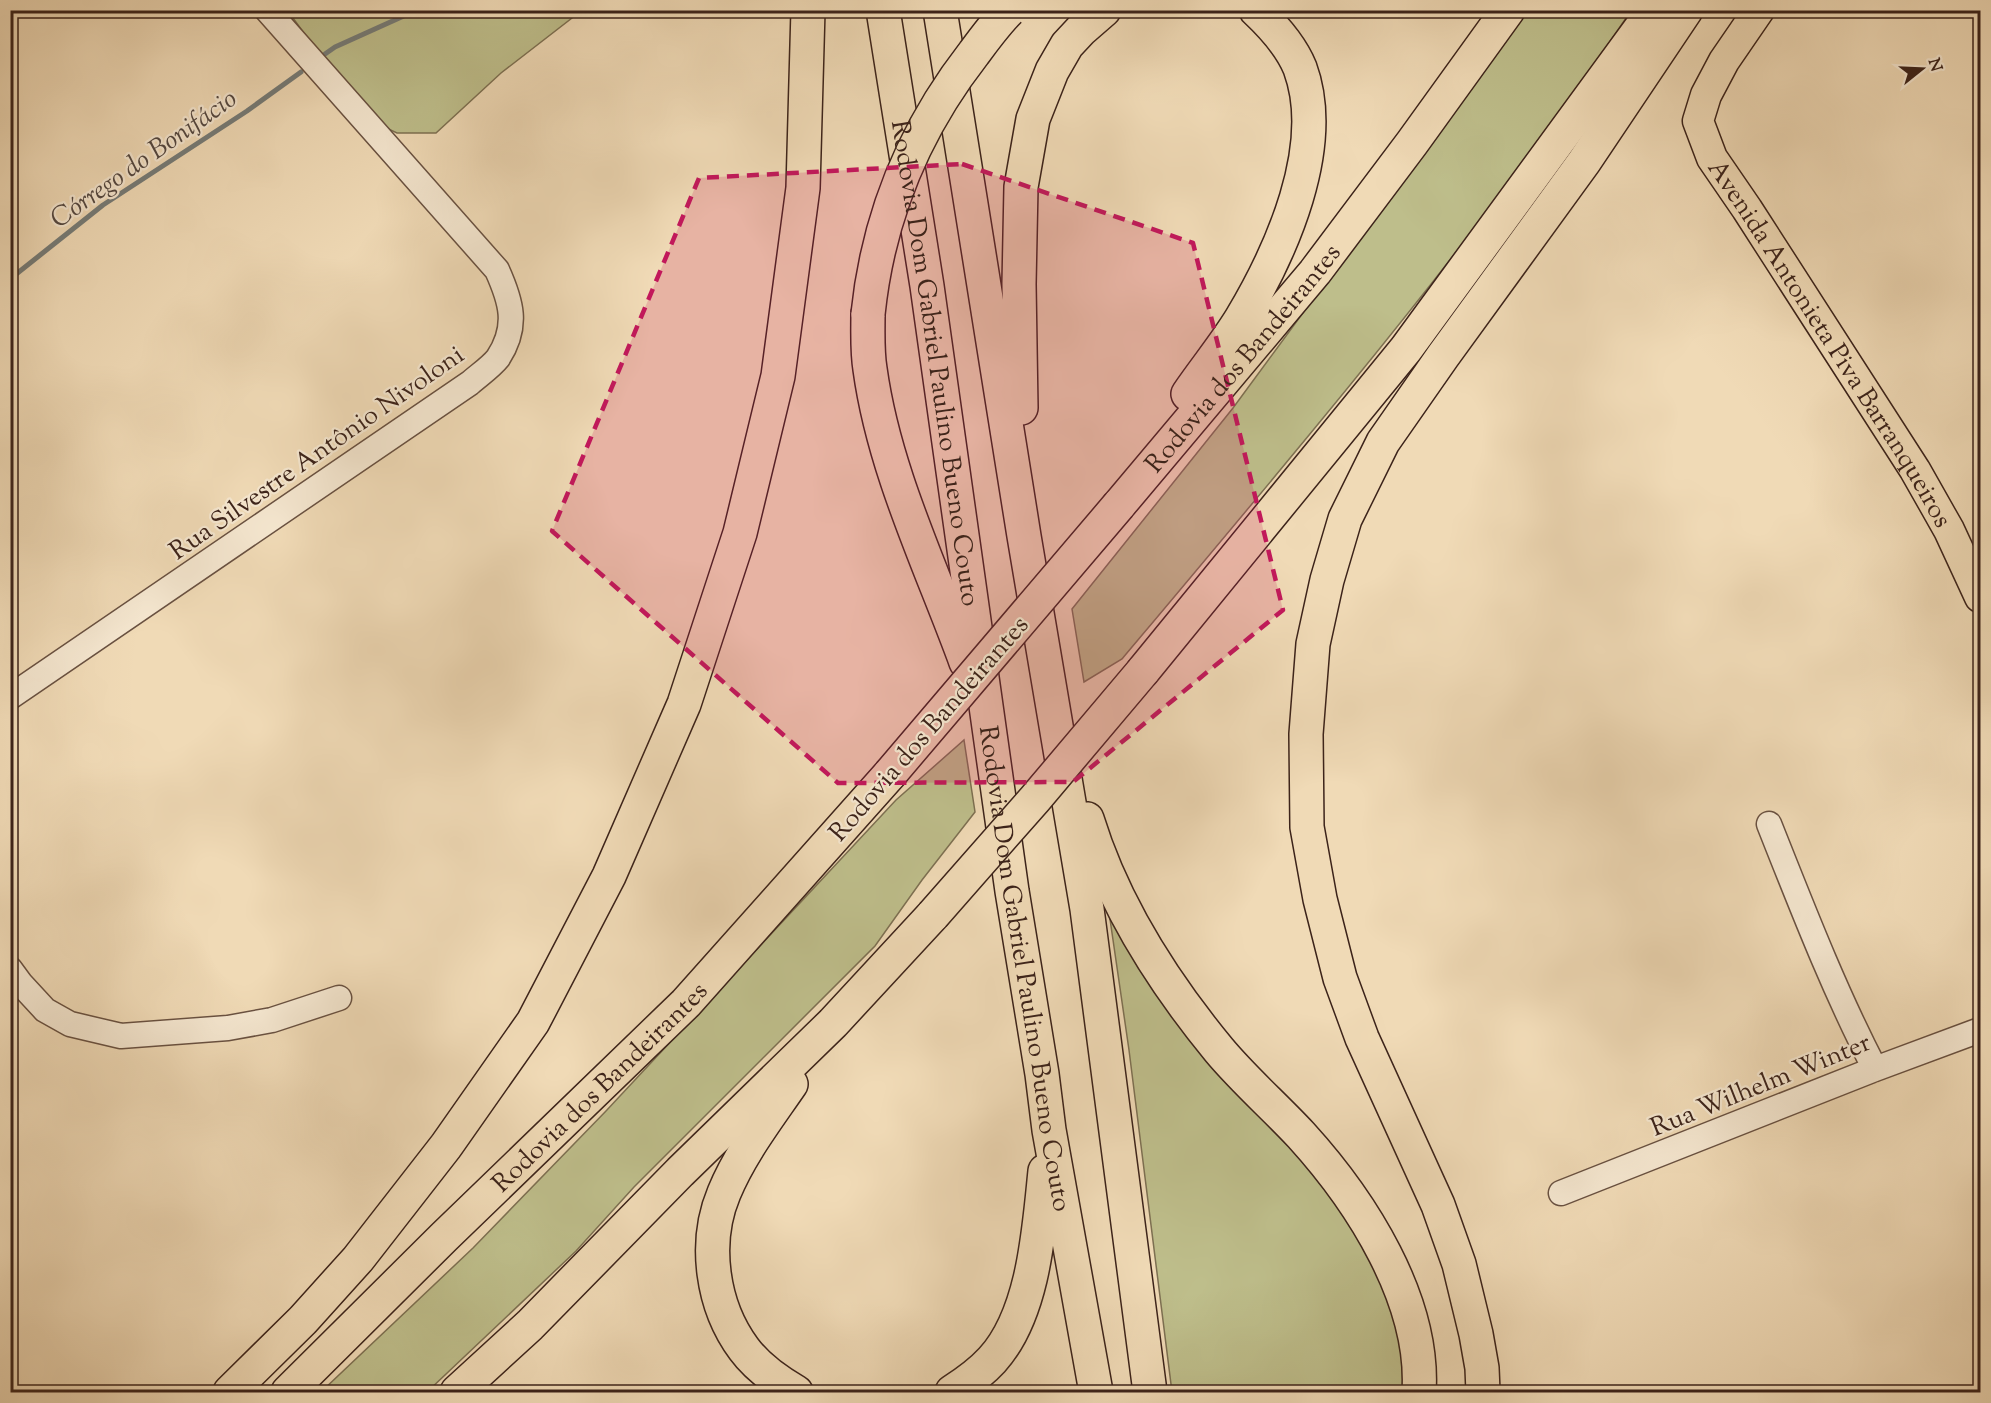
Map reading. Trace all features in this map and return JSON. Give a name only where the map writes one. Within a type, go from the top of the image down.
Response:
[{"type":"highway","points":[[230,1392],[303,1320],[358,1259],[446,1146],[533,1022],[609,876],[684,704],[740,533],[778,376],[803,188],[808,10]]},
{"type":"highway","name":"Rodovia Dom Gabriel Paulino Bueno Couto","points":[[883,10],[927,286],[1012,891],[1049,1130],[1095,1392]]},
{"type":"highway","points":[[940,10],[1049,690],[1087,909],[1149,1392]]},
{"type":"highway","points":[[989,723],[903,496],[883,433],[869,367],[868,314],[872,280],[885,221],[916,145],[938,103],[967,62],[1009,10]]},
{"type":"highway","points":[[1024,536],[1018,284],[1021,187],[1033,119],[1052,71],[1067,45],[1104,10]]},
{"type":"highway","points":[[1144,477],[1187,395],[1240,320],[1272,259],[1297,200],[1308,152],[1308,106],[1300,69],[1280,35],[1256,10]]},
{"type":"highway","name":"Rodovia dos Bandeirantes","points":[[288,1392],[444,1237],[686,1004],[890,774],[1144,477],[1315,272],[1508,10]]},
{"type":"highway","points":[[457,1392],[530,1324],[680,1172],[833,1023],[933,915],[1035,799],[1406,349],[1654,10]]},
{"type":"highway","points":[[1483,1392],[1482,1368],[1476,1334],[1459,1264],[1438,1204],[1362,1038],[1340,978],[1320,899],[1307,827],[1306,734],[1313,644],[1326,580],[1345,519],[1383,442],[1584,162],[1686,10]]},
{"type":"highway","points":[[1049,690],[1094,843],[1123,909],[1191,1015],[1221,1052],[1302,1137],[1344,1188],[1374,1234],[1402,1289],[1416,1343],[1419,1392]]},
{"type":"highway","points":[[796,1392],[759,1366],[733,1333],[716,1290],[712,1250],[715,1221],[723,1194],[737,1165],[833,1023]]},
{"type":"highway","points":[[952,1392],[993,1360],[1012,1329],[1024,1302],[1037,1245],[1049,1130]]},
{"type":"main road","name":"Avenida Antonieta Piva Barranqueiros","points":[[1759,10],[1724,61],[1706,94],[1698,121],[1712,158],[1915,470],[1949,530],[1980,597]]},
{"type":"street","name":"Rua Silvestre Antônio Nivoloni","points":[[10,697],[470,383],[497,359],[507,339],[511,321],[511,302],[497,270],[267,10]]},
{"type":"street","points":[[1769,824],[1813,936],[1844,1007],[1875,1069]]},
{"type":"street","points":[[10,969],[45,1010],[70,1024],[121,1036],[228,1028],[272,1020],[339,998]]},
{"type":"street","name":"Rua Wilhelm Winter","points":[[1560,1193],[1980,1030]]},
{"type":"highlighted area","points":[[962,164],[1193,243],[1283,610],[1073,782],[838,783],[552,531],[699,178]]},
{"type":"green space","points":[[290,11],[581,11],[501,73],[436,133],[397,133],[367,119]]},
{"type":"green space","points":[[1525,11],[1631,11],[1564,109],[1502,192],[1342,394],[1122,659],[1084,682],[1072,609],[1233,408]]},
{"type":"green space","points":[[964,740],[975,812],[922,880],[875,946],[634,1187],[576,1251],[427,1392],[321,1392],[473,1248],[606,1111],[896,800]]},
{"type":"green space","points":[[1103,871],[1371,1235],[1413,1392],[1172,1392],[1129,1050]]},
{"type":"waterway","name":"Córrego do Bonifácio","points":[[325,54],[335,47],[417,10]]},
{"type":"waterway","name":"Córrego do Bonifácio","points":[[10,279],[103,205],[247,111],[301,72]]}]
